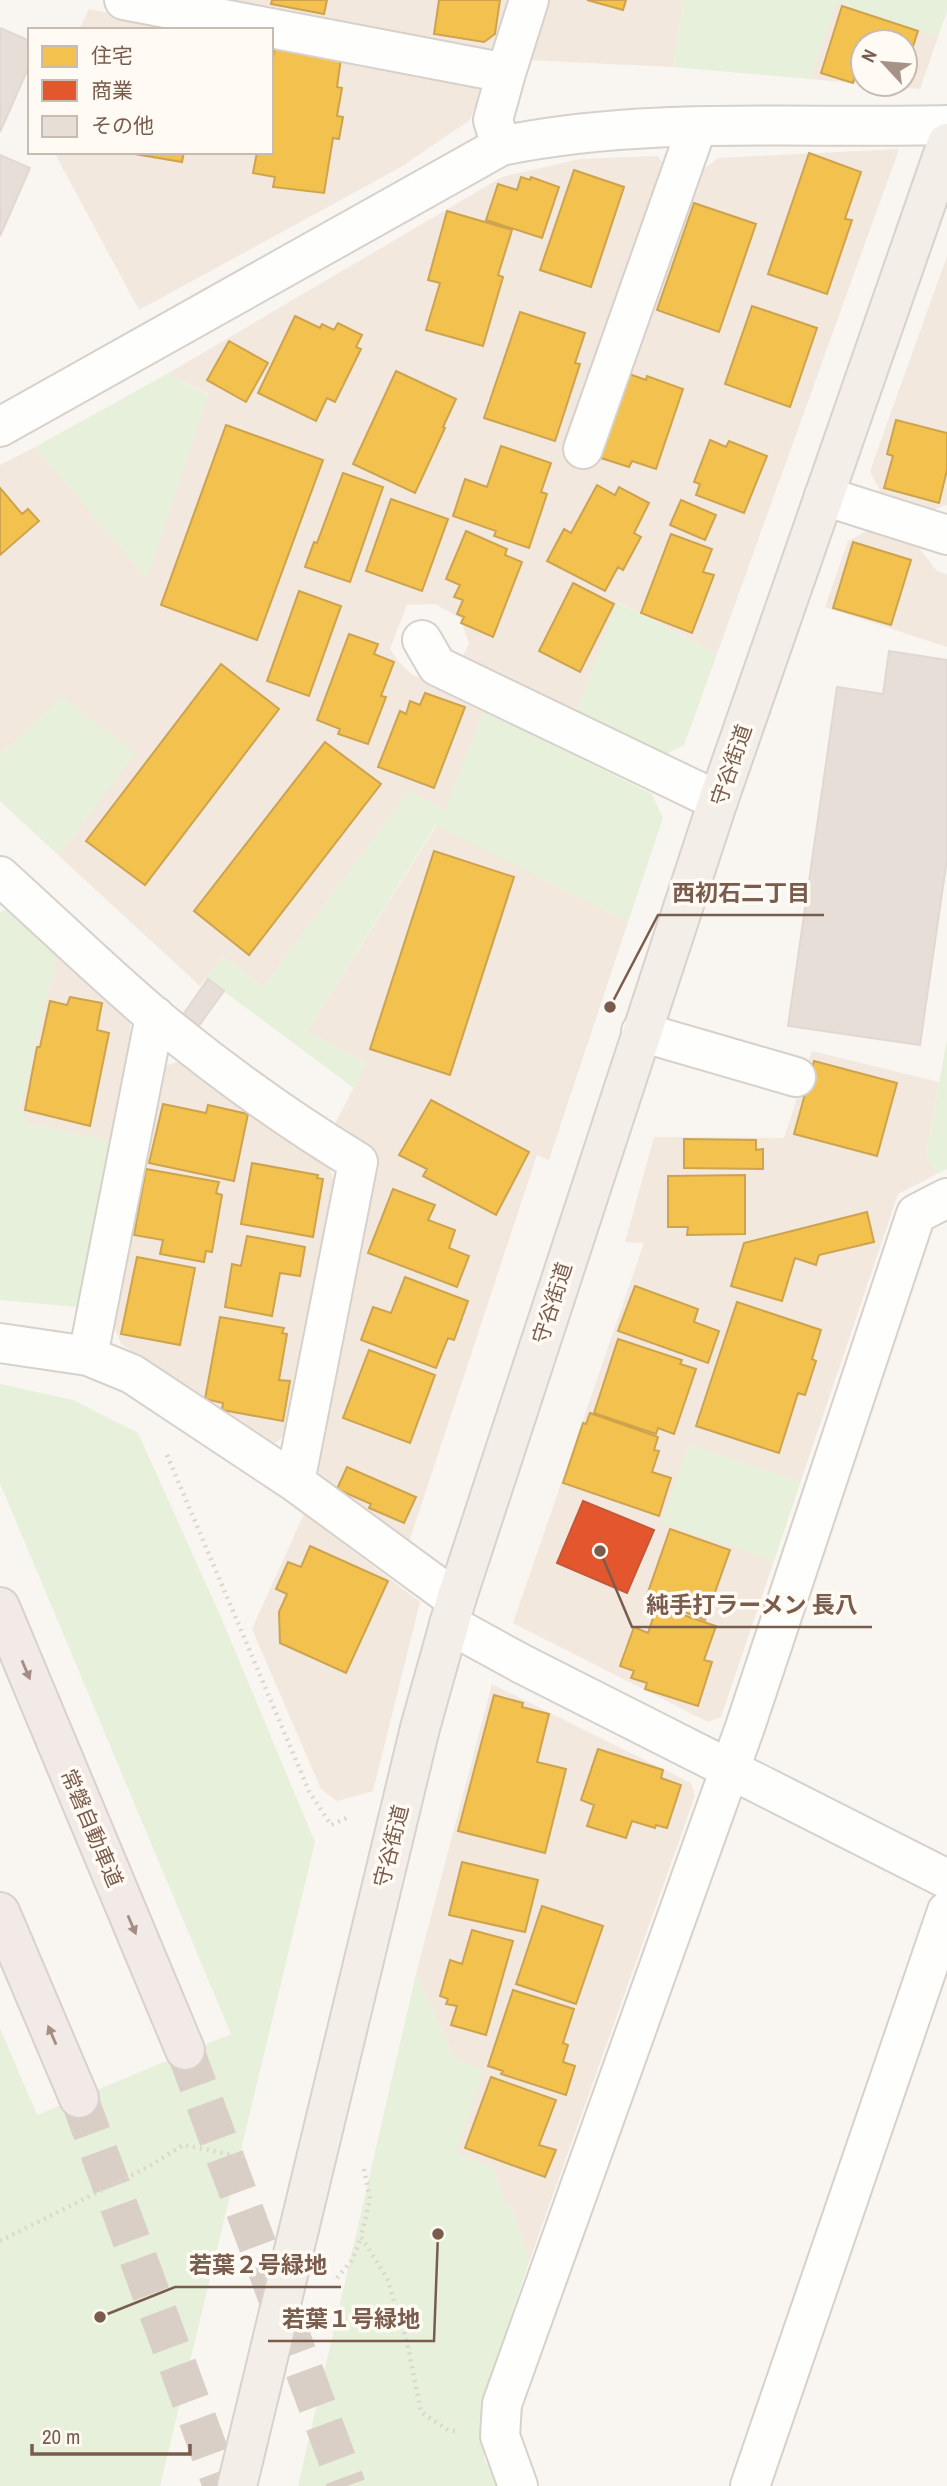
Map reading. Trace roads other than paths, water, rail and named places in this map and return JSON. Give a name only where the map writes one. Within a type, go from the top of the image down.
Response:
[{"type":"highway","name":"常磐自動車道","points":[[0,1606],[185,2050]]},
{"type":"highway","points":[[0,1912],[79,2098]]},
{"type":"main road","name":"守谷街道","points":[[237,2486],[405,1791],[452,1612],[718,801],[947,143]]},
{"type":"street","points":[[124,0],[271,28]]},
{"type":"street","points":[[501,146],[493,120],[529,0]]},
{"type":"street","points":[[273,28],[506,73]]},
{"type":"street","points":[[0,427],[501,146],[542,138],[654,128],[947,125]]},
{"type":"street","points":[[583,449],[697,127]]},
{"type":"street","points":[[824,496],[947,535]]},
{"type":"street","points":[[422,640],[438,666],[718,801]]},
{"type":"street","points":[[0,876],[155,1016],[281,1113],[358,1162],[295,1482]]},
{"type":"street","points":[[88,1356],[155,1016]]},
{"type":"street","points":[[641,1032],[796,1077]]},
{"type":"street","points":[[518,2486],[500,2436],[502,2404],[730,1769],[916,1214],[947,1198]]},
{"type":"street","points":[[0,1343],[88,1356],[132,1374],[295,1482],[452,1612],[522,1664],[947,1879]]},
{"type":"street","points":[[750,2486],[947,1911]]},
{"type":"tunnel","points":[[185,2050],[347,2486]]},
{"type":"tunnel","points":[[79,2098],[222,2486]]},
{"type":"place","name":"西初石二丁目","points":[[610,1007]]},
{"type":"place","name":"純手打ラーメン 長八","points":[[600,1551]]},
{"type":"place","name":"若葉１号緑地","points":[[438,2234]]},
{"type":"place","name":"若葉２号緑地","points":[[100,2317]]}]
